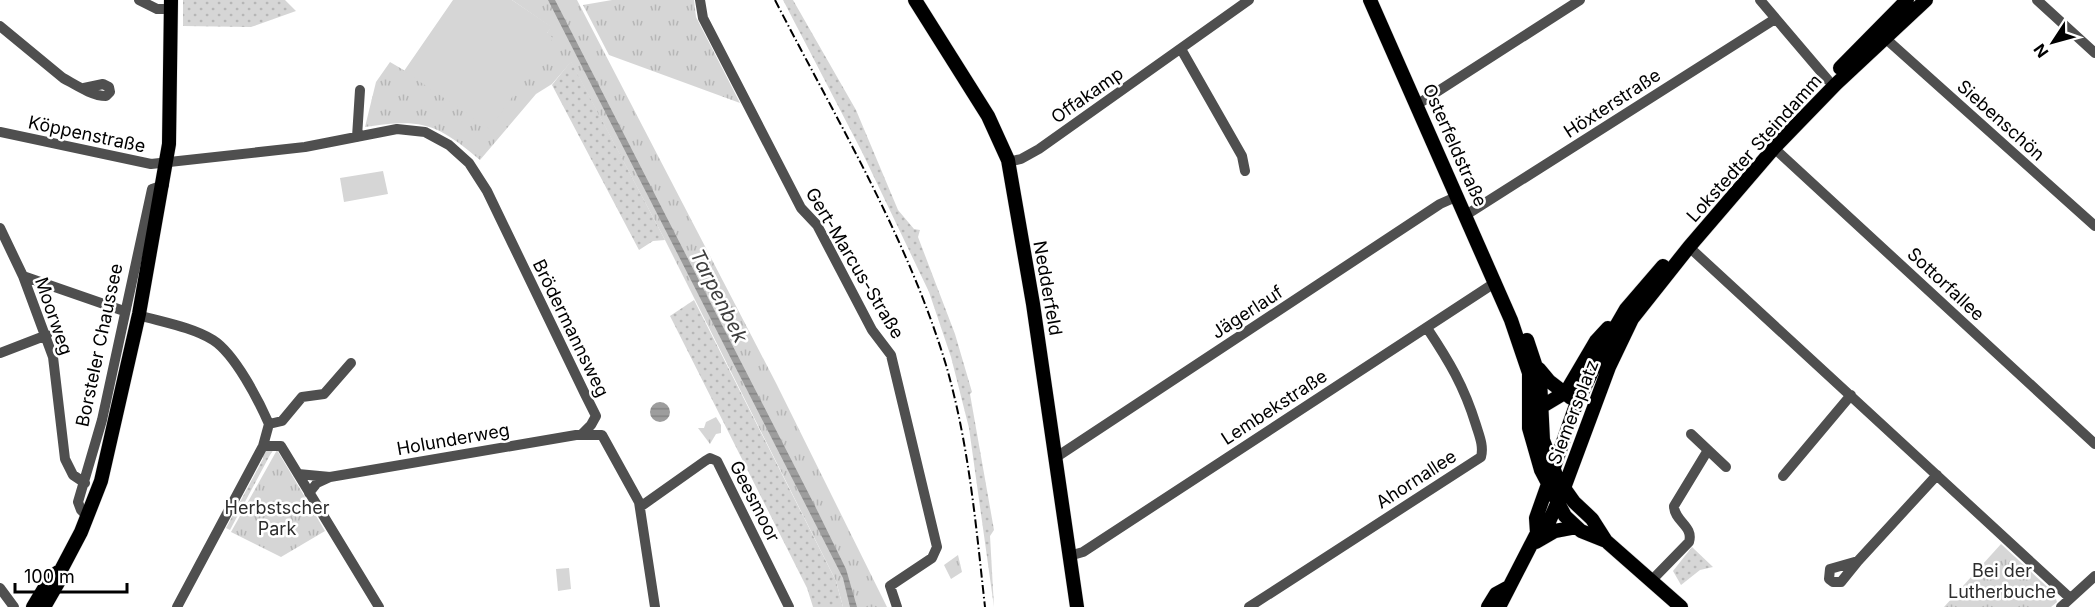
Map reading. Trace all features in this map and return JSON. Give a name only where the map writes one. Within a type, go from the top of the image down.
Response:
[{"type":"main road","name":"Nedderfeld","points":[[915,0],[988,116],[1008,162],[1033,304],[1077,607]]},
{"type":"main road","name":"Lokstedter Steindamm","points":[[1619,319],[1759,156],[1828,80],[1907,0]]},
{"type":"main road","name":"Lokstedter Steindamm","points":[[1624,333],[1689,247],[1774,148],[1926,0]]},
{"type":"main road","name":"Osterfeldstraße","points":[[1372,1],[1506,304],[1528,342],[1538,368],[1543,440],[1552,468]]},
{"type":"main road","name":"Borsteler Chaussee","points":[[44,607],[59,581],[61,570],[87,517],[104,470],[138,315],[167,162],[170,122],[171,5]]},
{"type":"main road","name":"Osterfeldstraße","points":[[1506,304],[1529,373],[1528,422],[1533,448],[1557,493]]},
{"type":"main road","points":[[1528,422],[1540,408],[1566,392],[1596,341],[1619,319]]},
{"type":"main road","name":"Siemersplatz","points":[[1557,493],[1552,468],[1576,405],[1619,319]]},
{"type":"main road","name":"Siemersplatz","points":[[1557,493],[1624,333]]},
{"type":"main road","points":[[1538,368],[1549,381],[1566,392],[1576,405],[1585,427]]},
{"type":"main road","points":[[1557,493],[1576,527],[1606,541]]},
{"type":"main road","points":[[1499,607],[1534,539],[1548,524],[1557,493]]},
{"type":"main road","points":[[1557,493],[1592,519],[1606,541],[1681,607]]},
{"type":"main road","points":[[1534,539],[1555,531],[1576,527]]},
{"type":"main road","name":"Borsteler Chaussee","points":[[33,607],[51,577],[61,570]]},
{"type":"main road","points":[[1488,607],[1496,594],[1507,588]]},
{"type":"street","points":[[139,0],[156,9],[171,5]]},
{"type":"street","name":"Gert-Marcus-Straße","points":[[700,0],[703,18],[801,208],[817,225],[872,330],[891,355],[937,547],[932,558],[891,586],[897,607]]},
{"type":"street","name":"Offakamp","points":[[1008,162],[1021,159],[1039,149],[1249,0]]},
{"type":"street","points":[[1418,104],[1580,0]]},
{"type":"street","points":[[1760,0],[1828,80]]},
{"type":"street","points":[[2037,0],[2095,53]]},
{"type":"street","name":"Höxterstraße","points":[[1466,215],[1775,19]]},
{"type":"street","points":[[0,26],[48,68],[84,88]]},
{"type":"street","name":"Siebenschön","points":[[1885,38],[2095,226]]},
{"type":"street","points":[[1181,49],[1242,156],[1245,171]]},
{"type":"street","points":[[357,137],[360,90]]},
{"type":"street","name":"Brödermannsweg","points":[[167,162],[305,147],[397,129],[425,132],[449,145],[469,163],[488,191],[596,416],[582,434]]},
{"type":"street","name":"Köppenstraße","points":[[0,132],[151,164],[167,162]]},
{"type":"street","name":"Sottorfallee","points":[[1774,148],[2095,444]]},
{"type":"street","name":"Borsteler Chaussee","points":[[87,517],[78,502],[102,420],[152,189],[164,185]]},
{"type":"street","name":"Jägerlauf","points":[[1055,458],[1440,204],[1458,196]]},
{"type":"street","name":"Moorweg","points":[[0,228],[47,335],[53,357],[65,459],[73,475],[85,483]]},
{"type":"street","points":[[1689,247],[2070,598]]},
{"type":"street","points":[[23,276],[124,311]]},
{"type":"street","name":"Lembekstraße","points":[[1069,556],[1079,554],[1100,541],[1496,282]]},
{"type":"street","points":[[138,315],[206,336],[218,343],[230,357],[268,438],[281,446],[380,607]]},
{"type":"street","name":"Ahornallee","points":[[1249,607],[1481,457],[1482,444],[1467,394],[1459,376],[1427,328]]},
{"type":"street","points":[[0,353],[47,335]]},
{"type":"street","points":[[177,607],[268,438],[302,397],[312,398],[324,394],[351,363]]},
{"type":"street","points":[[1783,476],[1851,395]]},
{"type":"street","points":[[582,434],[596,433],[606,438],[640,507],[655,607]]},
{"type":"street","name":"Holunderweg","points":[[298,474],[330,477],[582,434]]},
{"type":"street","points":[[1691,434],[1726,467]]},
{"type":"street","points":[[1651,581],[1689,542],[1691,536],[1688,528],[1676,517],[1674,506],[1708,450]]},
{"type":"street","name":"Geesmoor","points":[[640,507],[710,458],[717,461],[789,607]]},
{"type":"street","points":[[1858,561],[1937,475]]},
{"type":"street","name":"Holunderweg","points":[[309,493],[317,483],[330,477]]},
{"type":"street","points":[[2061,607],[2095,576]]},
{"type":"street","points":[[0,588],[14,607]]},
{"type":"green space","points":[[183,0],[285,0],[296,11],[251,27],[183,26]]},
{"type":"green space","points":[[453,0],[512,0],[552,27],[547,33],[553,38],[490,129],[404,71]]},
{"type":"green space","points":[[512,0],[577,0],[776,383],[887,607],[843,607],[836,581],[665,240],[571,62],[552,84],[536,94],[480,160],[452,138],[427,126],[401,123],[365,127],[376,82],[390,62],[407,72],[547,33],[551,27]]},
{"type":"green space","points":[[612,0],[694,0],[696,17],[740,103],[609,55],[583,5]]},
{"type":"green space","points":[[783,0],[793,0],[856,110],[898,210],[914,229],[920,230],[918,237],[955,334],[972,392],[970,394],[994,530],[990,536],[994,607],[969,428],[951,357],[929,292],[862,152]]},
{"type":"green space","points":[[571,61],[665,240],[653,241],[639,250],[552,85]]},
{"type":"green space","points":[[383,171],[388,194],[344,202],[340,178]]},
{"type":"green space","points":[[694,300],[836,581],[843,607],[813,607],[807,588],[670,316]]},
{"type":"green space","points":[[716,417],[721,425],[721,433],[716,434],[710,444],[698,428],[704,428],[706,422]]},
{"type":"green space","points":[[274,449],[230,530],[226,528],[263,459],[263,451]]},
{"type":"green space","name":"Herbstscher Park","points":[[277,450],[325,531],[281,557],[231,532]]},
{"type":"green space","name":"Bei der Lutherbuche","points":[[2001,544],[2054,593],[2057,602],[2051,607],[1944,607]]},
{"type":"green space","points":[[1692,547],[1713,567],[1700,570],[1681,585],[1673,571]]},
{"type":"green space","points":[[958,555],[962,572],[951,579],[944,565]]},
{"type":"green space","points":[[569,568],[571,589],[558,591],[556,569]]},
{"type":"shaded area","points":[[548,0],[555,0],[815,506],[846,569],[857,607],[850,607],[843,578]]},
{"type":"shaded area","points":[[660,402],[667,405],[670,412],[667,419],[660,422],[653,419],[650,412],[653,405]]},
{"type":"railway","points":[[775,0],[869,179],[891,224],[930,317],[946,365],[961,425],[971,485],[985,607]]},
{"type":"water label","name":"Tarpenbek","points":[[719,296]]}]
